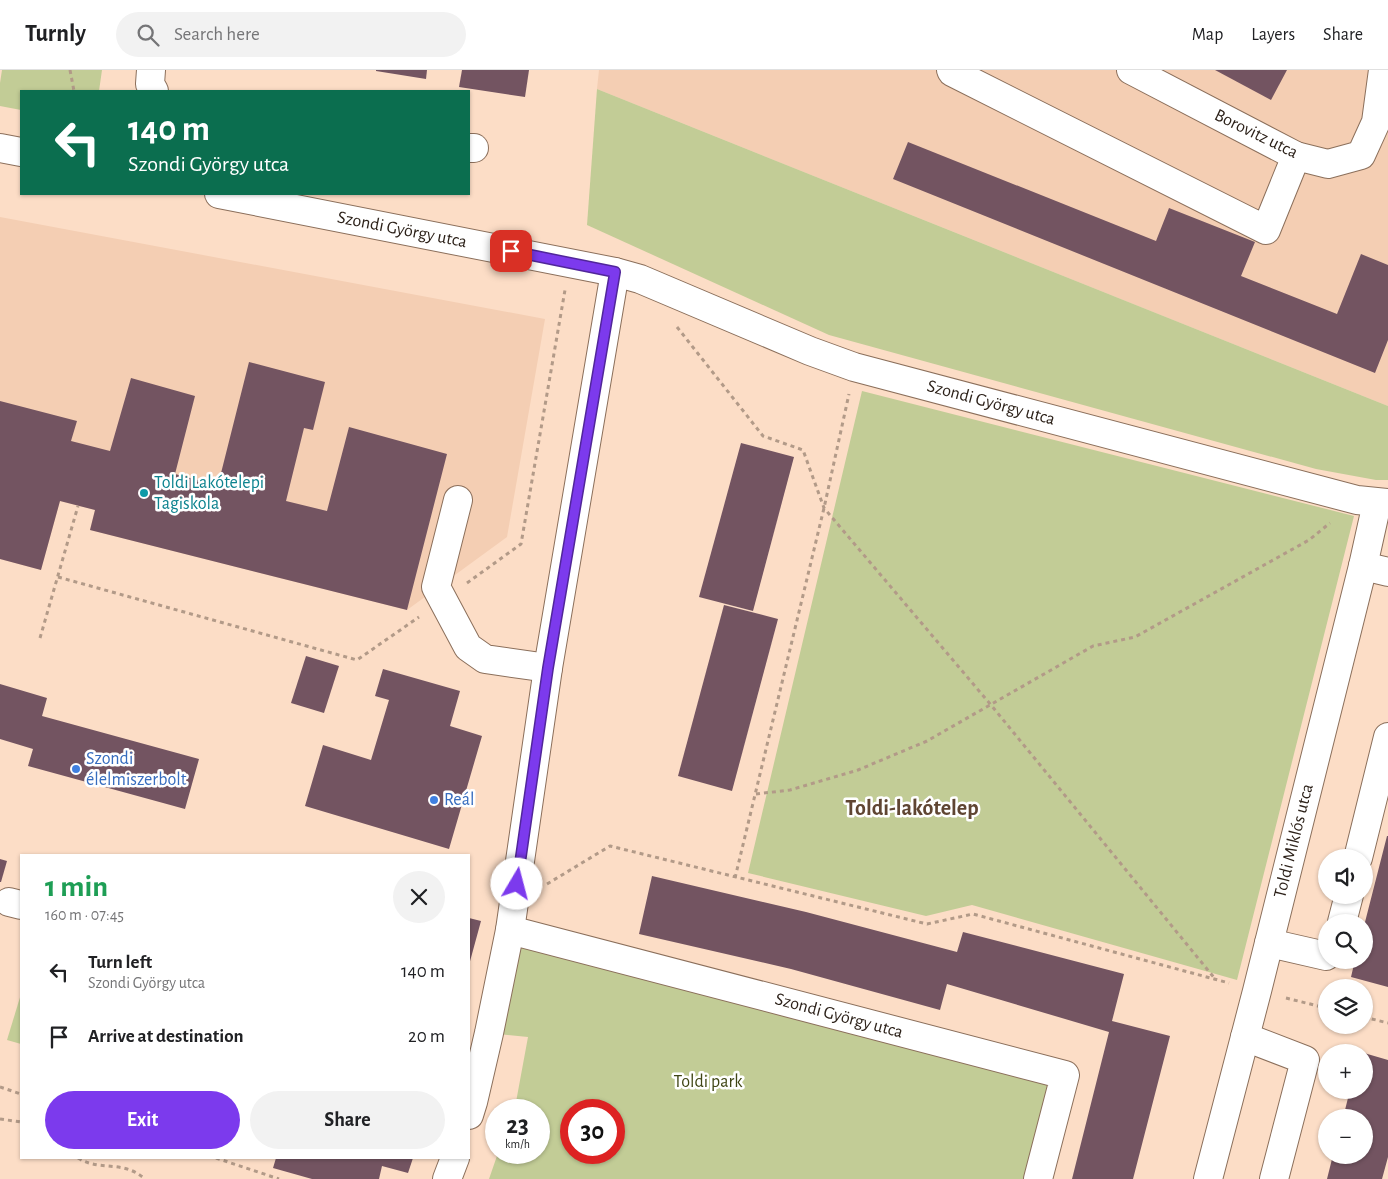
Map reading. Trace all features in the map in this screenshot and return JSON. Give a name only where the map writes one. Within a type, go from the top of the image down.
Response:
[{"type":"street","points":[[150,70],[150,84],[153,90]]},
{"type":"street","points":[[951,70],[1266,230],[1296,156]]},
{"type":"street","name":"Borovitz utca","points":[[1131,70],[1296,156],[1328,164],[1361,155],[1376,122],[1383,70]]},
{"type":"street","points":[[0,148],[20,152]]},
{"type":"street","name":"Szondi György utca","points":[[224,195],[615,272],[640,280],[810,351],[854,367],[1374,502]]},
{"type":"street","points":[[470,1112],[489,1033],[510,930],[548,668],[615,272]]},
{"type":"street","points":[[458,500],[436,588],[442,600],[468,647],[486,659],[548,668]]},
{"type":"street","name":"Toldi Miklós utca","points":[[1208,1179],[1269,943],[1376,569],[1374,502]]},
{"type":"street","points":[[1360,849],[1388,737]]},
{"type":"street","name":"Szondi György utca","points":[[510,930],[1065,1075],[1038,1179]]},
{"type":"street","points":[[1269,943],[1318,954]]},
{"type":"street","points":[[1245,1037],[1305,1060],[1274,1179]]},
{"type":"street","points":[[447,1179],[454,1159]]},
{"type":"path","points":[[70,70],[74,90]]},
{"type":"path","points":[[58,577],[357,660],[520,544],[570,262]]},
{"type":"path","points":[[677,326],[763,436],[803,450],[824,508],[991,705],[1216,980]]},
{"type":"path","points":[[735,878],[824,508],[854,367]]},
{"type":"path","points":[[756,794],[790,790],[858,770],[926,741],[1093,646],[1135,637],[1374,502]]},
{"type":"path","points":[[40,638],[78,506]]},
{"type":"path","points":[[514,903],[610,846],[927,924],[973,914],[1318,1006]]},
{"type":"path","points":[[1373,1019],[1388,1023]]},
{"type":"path","points":[[0,1087],[20,1094]]},
{"type":"path","points":[[0,1119],[20,1122]]},
{"type":"path","points":[[80,1159],[85,1162],[123,1167],[138,1173],[145,1179]]},
{"type":"path","points":[[219,1159],[279,1179]]},
{"type":"path","points":[[258,1172],[260,1179]]},
{"type":"shaded area","points":[[599,70],[1388,70],[1388,406],[597,89]]},
{"type":"shaded area","points":[[0,217],[545,319],[507,537],[407,610],[90,530],[95,510],[60,501],[41,570],[0,559]]},
{"type":"green space","points":[[2,70],[102,70],[99,90],[20,90],[20,110],[0,106]]},
{"type":"green space","points":[[597,89],[1388,406],[1388,480],[1376,480],[1316,469],[829,335],[587,225]]},
{"type":"green space","points":[[862,391],[1354,516],[1237,980],[972,905],[926,916],[748,873]]},
{"type":"green space","name":"Toldi park","points":[[510,930],[1065,1075],[1038,1179],[489,1179],[494,1164],[550,1164],[550,1099],[517,1099],[528,1037],[489,1033]]},
{"type":"green space","points":[[20,997],[20,1044],[7,1040]]},
{"type":"building","points":[[376,70],[427,70],[426,79]]},
{"type":"building","points":[[462,70],[529,70],[525,97],[459,87]]},
{"type":"building","points":[[1215,70],[1287,70],[1271,100]]},
{"type":"building","points":[[908,142],[1156,241],[1169,208],[1255,242],[1241,276],[1337,314],[1361,254],[1388,265],[1388,340],[1375,373],[893,179]]},
{"type":"building","name":"Toldi Lakótelepi Tagiskola","points":[[249,362],[325,382],[313,430],[304,428],[286,501],[327,511],[349,427],[447,454],[407,610],[90,530],[95,510],[60,501],[41,570],[0,559],[0,401],[77,421],[71,441],[110,451],[131,378],[195,396],[175,474],[218,485]]},
{"type":"building","points":[[741,443],[794,457],[753,611],[699,597]]},
{"type":"building","points":[[724,605],[778,619],[732,791],[678,776]]},
{"type":"building","points":[[306,656],[339,666],[324,713],[291,703]]},
{"type":"building","points":[[383,669],[460,691],[450,726],[482,736],[449,849],[305,806],[323,745],[371,760],[389,700],[375,696]]},
{"type":"building","points":[[0,684],[47,698],[42,716],[199,759],[185,809],[28,766],[33,749],[0,739]]},
{"type":"building","points":[[1388,836],[1388,987],[1373,983],[1373,979],[1351,977],[1353,969],[1373,969],[1373,914],[1367,914],[1370,904],[1373,904],[1373,891]]},
{"type":"building","points":[[0,859],[7,861],[1,882],[0,882]]},
{"type":"building","points":[[652,876],[806,912],[957,952],[963,932],[1124,974],[1112,1021],[1170,1036],[1133,1179],[1072,1179],[1109,1032],[947,984],[940,1010],[791,969],[639,934]]},
{"type":"building","points":[[470,918],[481,921],[470,961]]},
{"type":"building","points":[[1373,1056],[1388,1060],[1388,1157],[1382,1179],[1327,1179],[1331,1164],[1373,1164],[1373,1109],[1345,1109],[1348,1099],[1373,1099]]},
{"type":"building","points":[[276,1159],[413,1159],[408,1173],[382,1166],[379,1179],[312,1179],[273,1168]]},
{"type":"place","name":"Toldi Lakótelepi Tagiskola","points":[[144,493]]},
{"type":"place","name":"Szondi élelmiszerbolt","points":[[76,769]]},
{"type":"place","name":"Reál","points":[[434,800]]},
{"type":"district","name":"Toldi-lakótelep","points":[[912,808]]},
{"type":"route","points":[[511,251],[615,272],[548,668],[517,884]]}]
